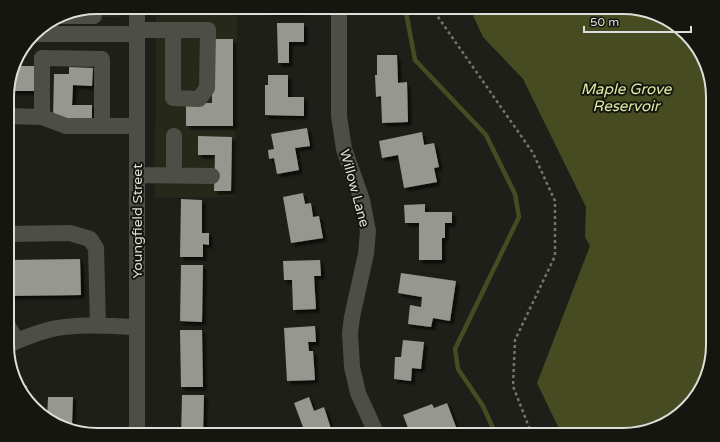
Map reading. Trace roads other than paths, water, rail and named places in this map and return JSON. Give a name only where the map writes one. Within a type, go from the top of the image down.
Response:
[{"type":"street","points":[[94,14],[102,59],[102,126]]},
{"type":"street","name":"Youngfield Street","points":[[137,14],[138,428]]},
{"type":"street","name":"Willow Lane","points":[[339,14],[339,116],[344,149],[362,200],[368,231],[366,254],[352,317],[350,333],[352,367],[358,393],[374,428]]},
{"type":"street","points":[[43,34],[98,34],[172,30],[208,30],[207,88],[199,99],[173,98],[172,30]]},
{"type":"street","points":[[42,35],[48,58]]},
{"type":"street","points":[[42,117],[42,58],[102,59]]},
{"type":"street","points":[[14,116],[42,117],[66,126],[137,126]]},
{"type":"street","points":[[174,136],[174,175]]},
{"type":"street","points":[[137,175],[212,176]]},
{"type":"street","points":[[14,234],[70,233],[90,239],[96,248],[98,326]]},
{"type":"street","points":[[14,342],[49,330],[81,326],[137,327]]},
{"type":"water","name":"Maple Grove Reservoir","points":[[472,14],[634,15],[655,20],[674,31],[689,46],[700,65],[706,91],[706,351],[702,372],[692,391],[674,411],[655,422],[629,428],[559,428],[537,383],[590,246],[585,237],[586,207],[523,79],[483,37]]},
{"type":"waterway","points":[[406,14],[415,60],[486,135],[515,194],[519,217],[455,349],[458,369],[483,406],[493,428]]}]
